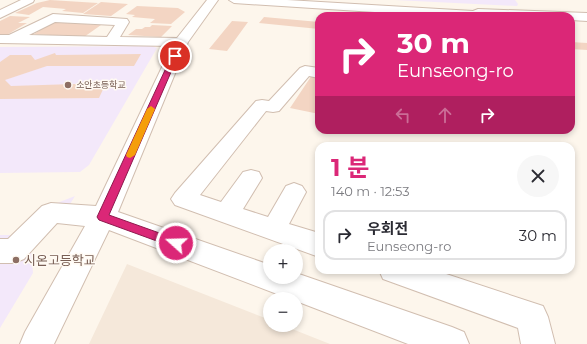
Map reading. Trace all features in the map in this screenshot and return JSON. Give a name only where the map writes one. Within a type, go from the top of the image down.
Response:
[{"type":"street","points":[[0,15],[29,0]]},
{"type":"street","points":[[37,344],[103,217],[181,42],[213,0]]},
{"type":"street","points":[[234,0],[427,12]]},
{"type":"street","points":[[526,0],[532,12]]},
{"type":"street","points":[[378,9],[494,12]]},
{"type":"street","points":[[378,9],[408,12]]},
{"type":"street","points":[[575,16],[587,17]]},
{"type":"street","points":[[6,39],[53,18],[123,22],[110,40]]},
{"type":"street","points":[[575,22],[587,23]]},
{"type":"street","points":[[575,27],[587,28]]},
{"type":"street","points":[[6,39],[181,42]]},
{"type":"street","points":[[315,72],[306,70],[281,110],[262,105],[183,199],[315,244]]},
{"type":"street","points":[[227,213],[251,178]]},
{"type":"street","points":[[274,229],[294,192]]},
{"type":"street","points":[[0,251],[14,251],[51,213],[103,217],[452,344]]},
{"type":"street","points":[[405,274],[532,317],[538,344]]},
{"type":"shaded area","points":[[395,0],[515,0],[518,4],[517,6]]},
{"type":"shaded area","name":"소안초등학교","points":[[152,46],[157,48],[89,165],[80,172],[0,173],[0,47]]},
{"type":"shaded area","name":"시온고등학교","points":[[75,196],[67,209],[31,247],[33,273],[0,328],[0,235],[16,235],[47,207]]},
{"type":"shaded area","points":[[127,264],[263,317],[263,332],[300,332],[330,344],[89,344]]},
{"type":"building","points":[[50,0],[98,3],[83,13],[62,11],[66,9],[43,7],[29,15],[15,13],[37,3]]},
{"type":"building","points":[[101,2],[128,4],[111,16],[83,14]]},
{"type":"building","points":[[137,6],[178,8],[185,12],[171,24],[150,23],[155,19],[132,17],[135,15],[126,14]]},
{"type":"building","points":[[10,16],[30,17],[18,23],[27,23],[5,36],[0,36],[0,21]]},
{"type":"building","points":[[264,17],[315,22],[315,29],[259,23]]},
{"type":"building","points":[[232,21],[248,22],[227,51],[209,49]]},
{"type":"building","points":[[54,22],[101,25],[84,37],[34,34]]},
{"type":"building","points":[[152,25],[172,26],[161,37],[128,35],[136,29],[150,27]]},
{"type":"building","points":[[575,42],[587,43],[587,50],[575,49]]},
{"type":"building","points":[[55,53],[56,55],[141,54],[134,66],[47,66],[5,80],[11,86],[106,83],[99,98],[0,99],[0,62],[10,55],[31,55],[35,60]]},
{"type":"building","points":[[312,75],[315,75],[315,113],[290,108]]},
{"type":"slow traffic","points":[[130,155],[151,109]]},
{"type":"place","name":"소안초등학교","points":[[68,85]]},
{"type":"place","name":"시온고등학교","points":[[16,260]]},
{"type":"route","points":[[175,56],[103,217],[176,243]]}]
